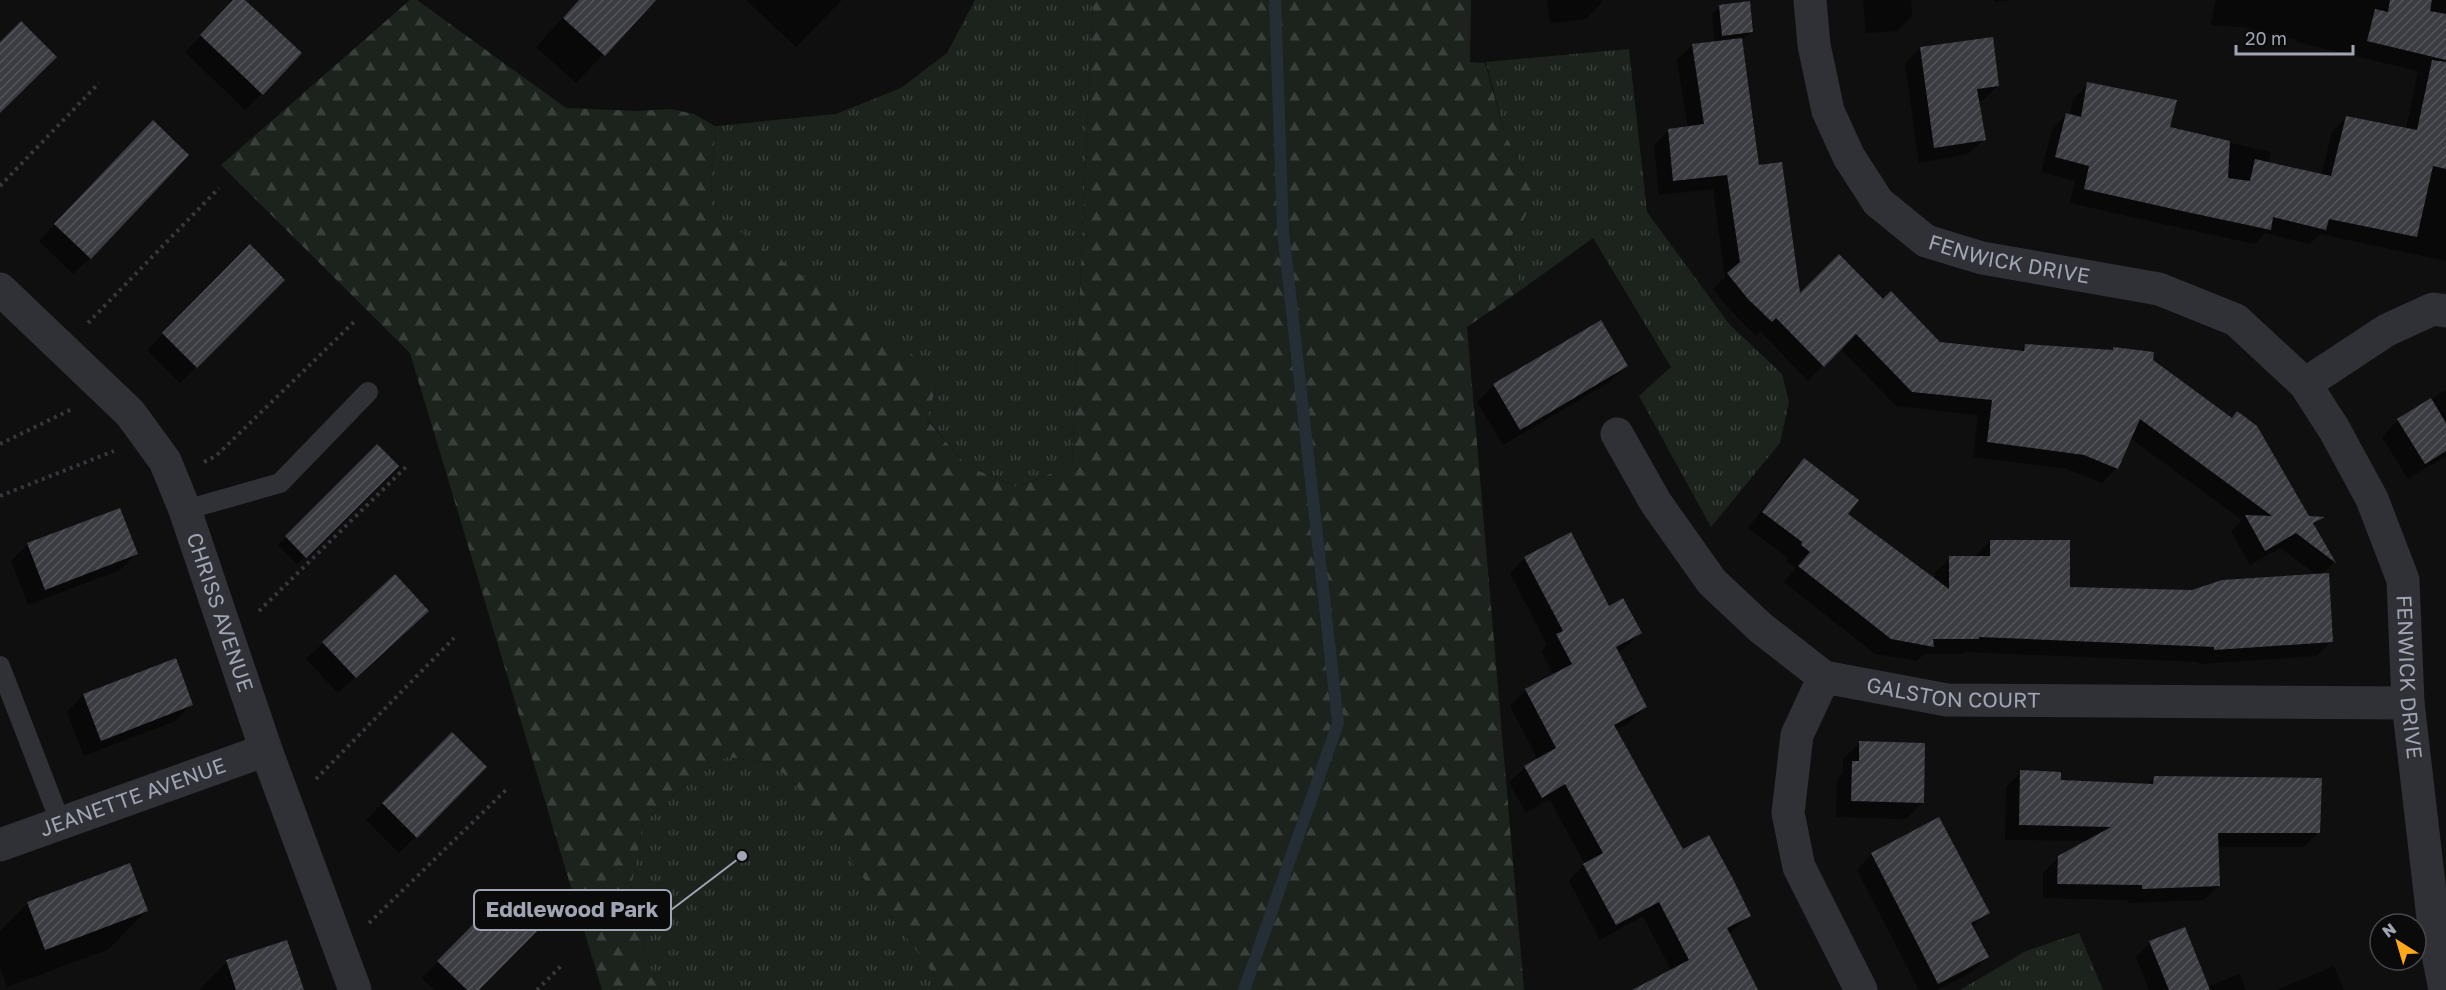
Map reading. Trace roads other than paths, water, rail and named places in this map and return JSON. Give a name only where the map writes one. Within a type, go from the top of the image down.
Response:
[{"type":"street","name":"FENWICK DRIVE","points":[[1810,0],[1814,45],[1828,111],[1849,157],[1878,202],[1926,241],[1983,258],[2160,289],[2235,320],[2305,384],[2334,429],[2372,499],[2403,580],[2408,703],[2436,944],[2445,990]]},
{"type":"street","name":"CHRISS AVENUE","points":[[0,289],[130,413],[165,461],[185,510],[266,750],[355,990]]},
{"type":"street","points":[[2305,384],[2387,330],[2433,309],[2446,311]]},
{"type":"street","name":"GALSTON COURT","points":[[1617,434],[1656,503],[1712,582],[1761,628],[1824,677],[1947,700],[2408,703]]},
{"type":"street","points":[[1824,677],[1797,735],[1788,813],[1799,867],[1861,990]]},
{"type":"street","name":"JEANETTE AVENUE","points":[[0,845],[266,750]]},
{"type":"lane","points":[[185,510],[280,483],[368,392]]},
{"type":"lane","points":[[0,666],[61,824]]},
{"type":"waterway","points":[[1244,990],[1338,723],[1283,231],[1275,0]]},
{"type":"place","name":"Eddlewood Park","points":[[742,856]]}]
